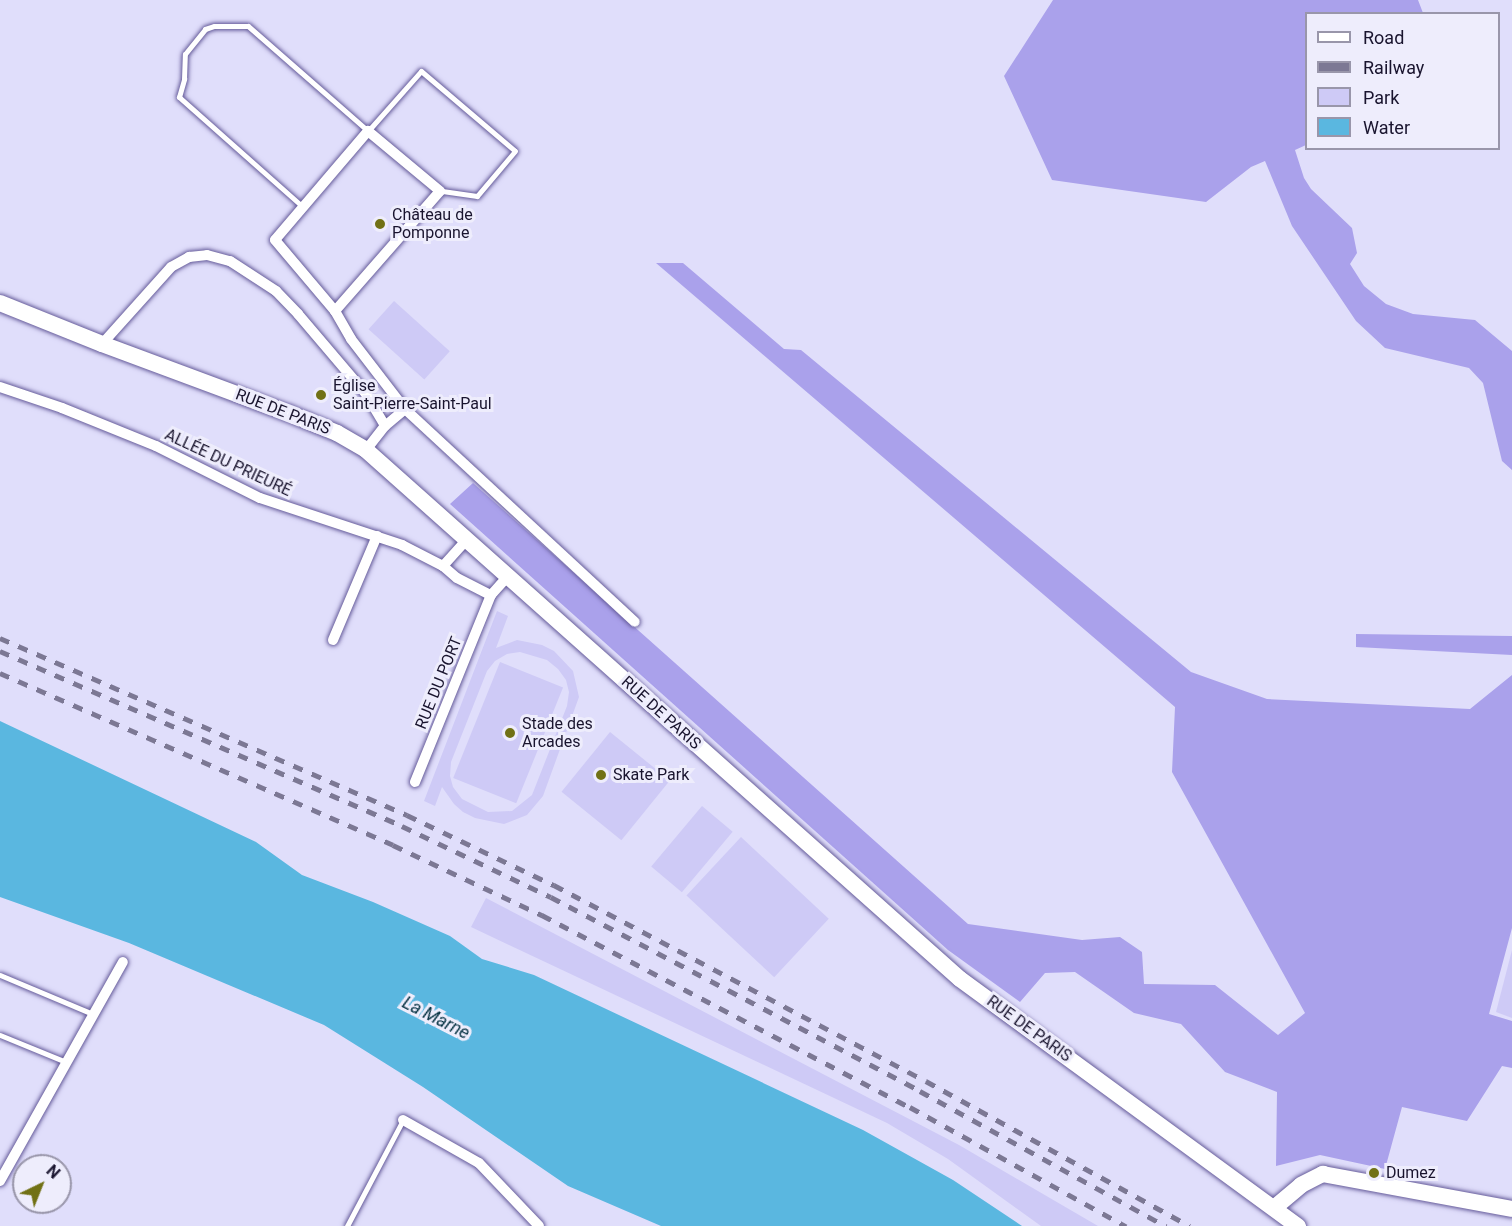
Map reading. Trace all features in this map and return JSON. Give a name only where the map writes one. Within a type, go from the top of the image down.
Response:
[{"type":"main road","name":"RUE DE PARIS","points":[[0,303],[102,344],[288,413],[337,434],[366,450],[960,979],[1298,1226]]},
{"type":"main road","points":[[1274,1208],[1301,1185],[1323,1174],[1512,1209]]},
{"type":"street","points":[[335,311],[440,191],[368,131],[275,240],[335,311],[351,339],[405,409],[635,622]]},
{"type":"street","points":[[102,344],[171,267],[189,257],[207,255],[230,261],[276,291],[298,314],[366,394],[386,426]]},
{"type":"street","name":"ALLÉE DU PRIEURÉ","points":[[0,387],[62,408],[156,446],[260,498],[402,545],[442,566],[457,578],[491,595]]},
{"type":"street","points":[[366,450],[386,426],[405,409]]},
{"type":"street","points":[[333,640],[377,536]]},
{"type":"street","points":[[442,566],[467,539]]},
{"type":"street","name":"RUE DU PORT","points":[[415,782],[491,595],[508,576]]},
{"type":"street","points":[[0,1181],[123,962]]},
{"type":"street","points":[[404,1120],[479,1163],[539,1226]]},
{"type":"lane","points":[[303,207],[179,97],[184,79],[185,54],[205,29],[214,26],[249,26],[368,131],[421,71],[515,151],[477,196],[440,191]]},
{"type":"lane","points":[[0,975],[93,1014]]},
{"type":"lane","points":[[0,1035],[66,1062]]},
{"type":"lane","points":[[347,1226],[404,1120]]},
{"type":"green space","points":[[394,301],[450,351],[424,379],[369,329]]},
{"type":"green space","points":[[497,611],[508,616],[496,648],[517,640],[542,645],[554,651],[573,671],[579,697],[543,796],[527,815],[504,824],[475,818],[463,812],[442,787],[435,806],[424,801]],"holes":[[[520,652],[547,660],[566,680],[569,692],[567,706],[532,795],[512,811],[488,812],[462,799],[453,787],[450,776],[451,762],[487,671],[495,661],[507,654]]]},
{"type":"green space","name":"Stade des Arcades","points":[[500,662],[563,687],[516,803],[453,778]]},
{"type":"green space","points":[[610,732],[670,780],[621,840],[562,792]]},
{"type":"green space","points":[[702,806],[733,832],[682,892],[651,867]]},
{"type":"green space","points":[[741,837],[829,919],[774,977],[686,896]]},
{"type":"green space","points":[[486,898],[959,1145],[1098,1226],[1041,1226],[948,1159],[887,1123],[471,927]]},
{"type":"green space","points":[[1512,950],[1512,1018],[1496,1012]]},
{"type":"shaded area","points":[[1053,0],[1418,0],[1423,12],[1305,12],[1305,145],[1295,150],[1304,178],[1311,189],[1352,228],[1357,253],[1350,264],[1364,286],[1386,304],[1413,314],[1475,320],[1512,351],[1512,470],[1502,461],[1483,383],[1469,368],[1385,348],[1356,321],[1292,226],[1265,161],[1251,167],[1206,202],[1052,180],[1004,76]]},
{"type":"shaded area","points":[[656,263],[683,263],[784,349],[801,350],[1191,672],[1267,699],[1470,709],[1512,675],[1512,928],[1489,1014],[1512,1021],[1512,1068],[1502,1066],[1467,1121],[1402,1107],[1385,1169],[1320,1155],[1276,1166],[1277,1092],[1225,1072],[1181,1024],[1134,1013],[1075,972],[1045,973],[1020,1002],[948,950],[450,504],[473,483],[968,924],[1082,940],[1120,937],[1142,952],[1144,984],[1215,985],[1278,1035],[1305,1013],[1172,772],[1175,707]]},
{"type":"shaded area","points":[[1356,634],[1512,636],[1512,655],[1356,647]]},
{"type":"water","name":"La Marne","points":[[0,721],[256,842],[302,875],[373,902],[450,936],[482,959],[534,975],[863,1130],[953,1180],[1022,1226],[661,1226],[568,1186],[423,1087],[324,1025],[129,943],[0,897]]},
{"type":"railway","points":[[0,638],[407,815],[554,885],[926,1081],[1190,1226]]},
{"type":"railway","points":[[0,651],[402,826],[551,897],[920,1091],[1166,1226]]},
{"type":"railway","points":[[0,673],[393,845],[542,915],[910,1107],[1126,1226]]},
{"type":"place","name":"Château de Pomponne","points":[[380,224]]},
{"type":"place","name":"Église Saint-Pierre-Saint-Paul","points":[[321,395]]},
{"type":"place","name":"Stade des Arcades","points":[[510,733]]},
{"type":"place","name":"Skate Park","points":[[601,775]]},
{"type":"place","name":"Dumez","points":[[1374,1173]]}]
